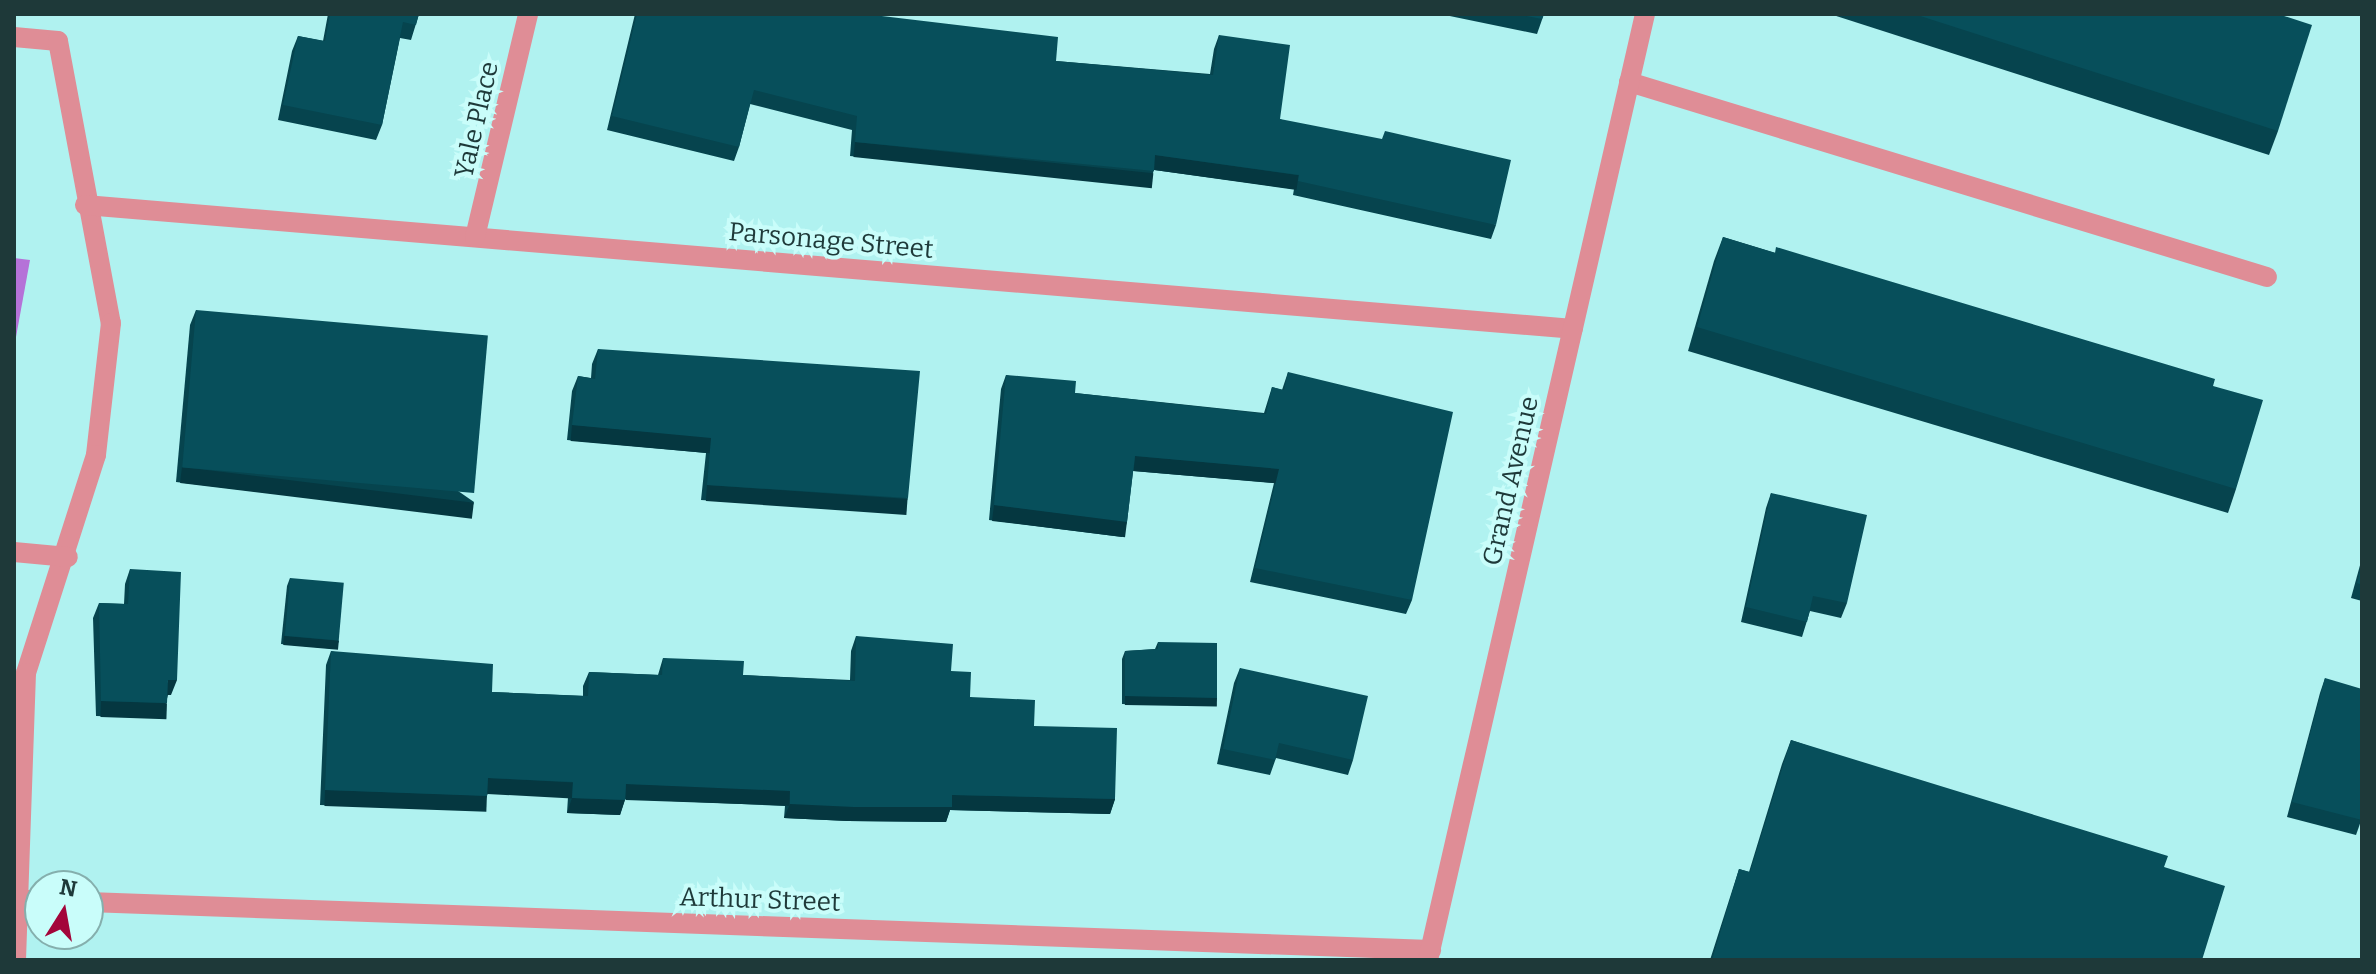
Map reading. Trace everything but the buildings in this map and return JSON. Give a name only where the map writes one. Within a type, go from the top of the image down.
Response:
[{"type":"street","name":"Yale Place","points":[[475,237],[528,14]]},
{"type":"street","name":"Grand Avenue","points":[[1429,955],[1645,14]]},
{"type":"street","points":[[14,37],[58,41],[85,205],[111,323],[96,455],[68,557],[26,673],[16,960]]},
{"type":"street","points":[[1629,82],[2267,277]]},
{"type":"street","name":"Parsonage Street","points":[[85,205],[1573,329]]},
{"type":"street","points":[[14,552],[68,557]]},
{"type":"street","points":[[18,900],[24,900]]},
{"type":"street","name":"Arthur Street","points":[[104,903],[1429,955]]},
{"type":"shaded area","points":[[14,258],[30,260],[14,348]]}]
